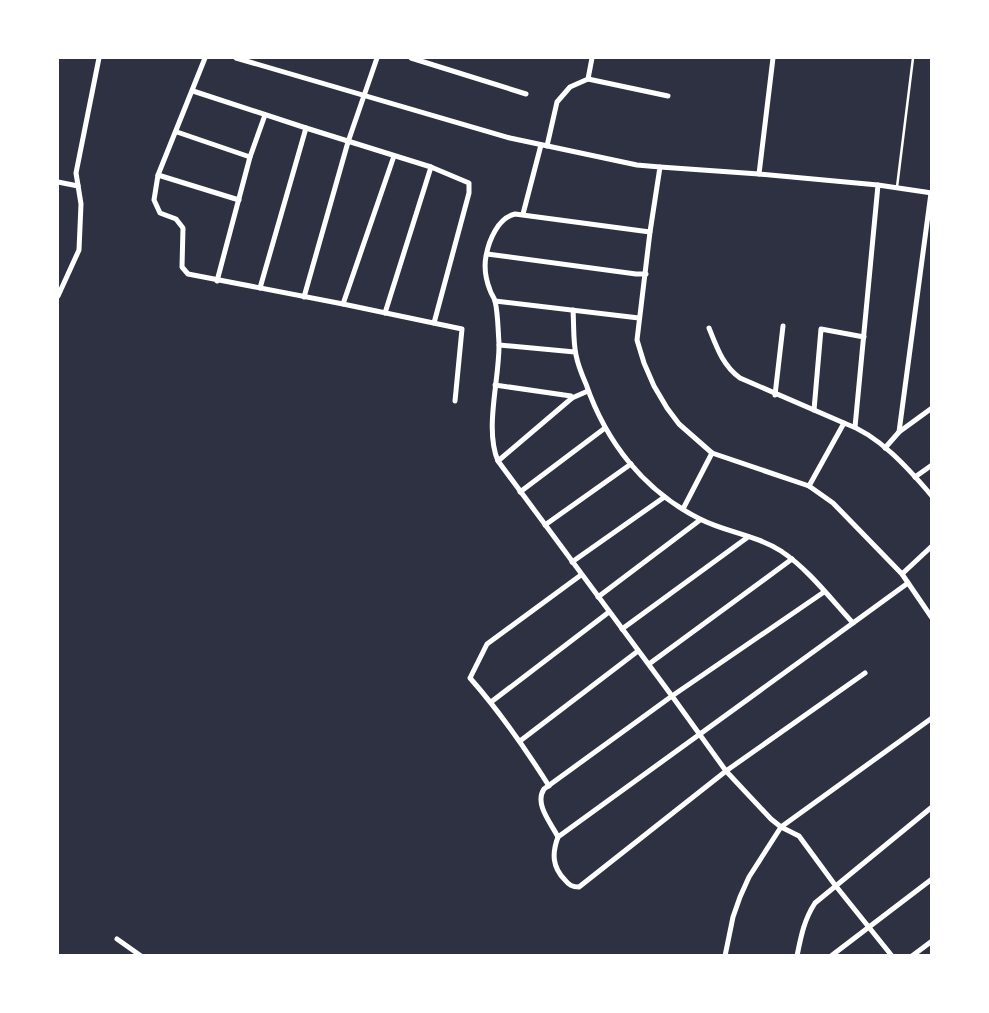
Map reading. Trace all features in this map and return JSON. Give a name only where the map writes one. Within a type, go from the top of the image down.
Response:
[{"type":"street","points":[[58,296],[79,250],[81,204],[76,173],[77,162],[99,58]]},
{"type":"street","points":[[205,58],[177,132],[158,175],[154,200],[160,213],[176,219],[183,228],[182,267],[188,274],[217,281],[343,304],[462,329],[456,402]]},
{"type":"street","points":[[236,58],[510,138],[637,165],[878,185],[931,193],[899,432]]},
{"type":"street","points":[[304,297],[348,142],[377,58]]},
{"type":"street","points":[[411,58],[526,94]]},
{"type":"street","points":[[588,80],[592,58]]},
{"type":"street","points":[[759,174],[773,58]]},
{"type":"street","points":[[523,214],[541,145],[558,102],[570,87],[588,80],[668,96]]},
{"type":"street","points":[[193,91],[431,167],[469,183],[470,189],[434,323]]},
{"type":"street","points":[[217,281],[250,157],[265,115]]},
{"type":"street","points":[[260,288],[306,128]]},
{"type":"street","points":[[177,132],[250,157]]},
{"type":"street","points":[[343,304],[394,156]]},
{"type":"street","points":[[385,314],[431,167]]},
{"type":"street","points":[[660,168],[637,340],[654,386],[679,424],[712,452],[809,486],[833,503],[902,574],[932,618]]},
{"type":"street","points":[[158,175],[239,200]]},
{"type":"street","points":[[58,182],[78,186]]},
{"type":"street","points":[[855,427],[878,185]]},
{"type":"street","points":[[650,232],[523,214],[515,214],[505,218],[492,238],[486,254],[487,282],[495,301],[499,345],[495,385],[494,453],[520,492],[649,664],[726,771],[771,819],[781,827],[799,836],[835,885],[892,956]]},
{"type":"street","points":[[486,254],[646,274]]},
{"type":"street","points":[[495,301],[639,318]]},
{"type":"street","points":[[573,310],[576,352],[588,391],[605,428],[631,464],[663,498],[700,520],[778,549],[792,559],[853,623]]},
{"type":"street","points":[[775,394],[782,326]]},
{"type":"street","points":[[709,328],[723,360],[733,373],[775,394],[855,427],[885,448],[932,496]]},
{"type":"street","points":[[814,410],[821,329],[864,337]]},
{"type":"street","points":[[499,345],[576,352]]},
{"type":"street","points":[[495,385],[571,396],[572,398]]},
{"type":"street","points":[[498,461],[572,398],[588,391]]},
{"type":"street","points":[[885,448],[899,432],[932,408]]},
{"type":"street","points":[[809,486],[844,423]]},
{"type":"street","points":[[520,492],[605,428]]},
{"type":"street","points":[[683,509],[712,452]]},
{"type":"street","points":[[545,525],[631,464]]},
{"type":"street","points":[[915,477],[932,465]]},
{"type":"street","points":[[572,562],[663,498]]},
{"type":"street","points":[[598,597],[700,520]]},
{"type":"street","points":[[622,629],[748,537]]},
{"type":"street","points":[[902,574],[932,546]]},
{"type":"street","points":[[649,664],[792,559]]},
{"type":"street","points":[[548,786],[520,741],[491,702],[470,678],[488,644],[581,575]]},
{"type":"street","points":[[865,673],[726,771],[578,886],[568,884],[557,873],[553,854],[558,837],[908,583]]},
{"type":"street","points":[[558,837],[541,805],[541,794],[548,786],[672,696],[824,592]]},
{"type":"street","points":[[491,702],[609,612]]},
{"type":"street","points":[[520,741],[638,651]]},
{"type":"street","points":[[725,956],[733,917],[740,897],[749,877],[781,827],[932,718]]},
{"type":"street","points":[[797,956],[802,929],[807,915],[815,903],[932,807]]},
{"type":"street","points":[[831,956],[932,879]]},
{"type":"street","points":[[117,939],[142,956]]},
{"type":"street","points":[[912,956],[932,940]]},
{"type":"lane","points":[[897,187],[913,58]]}]
